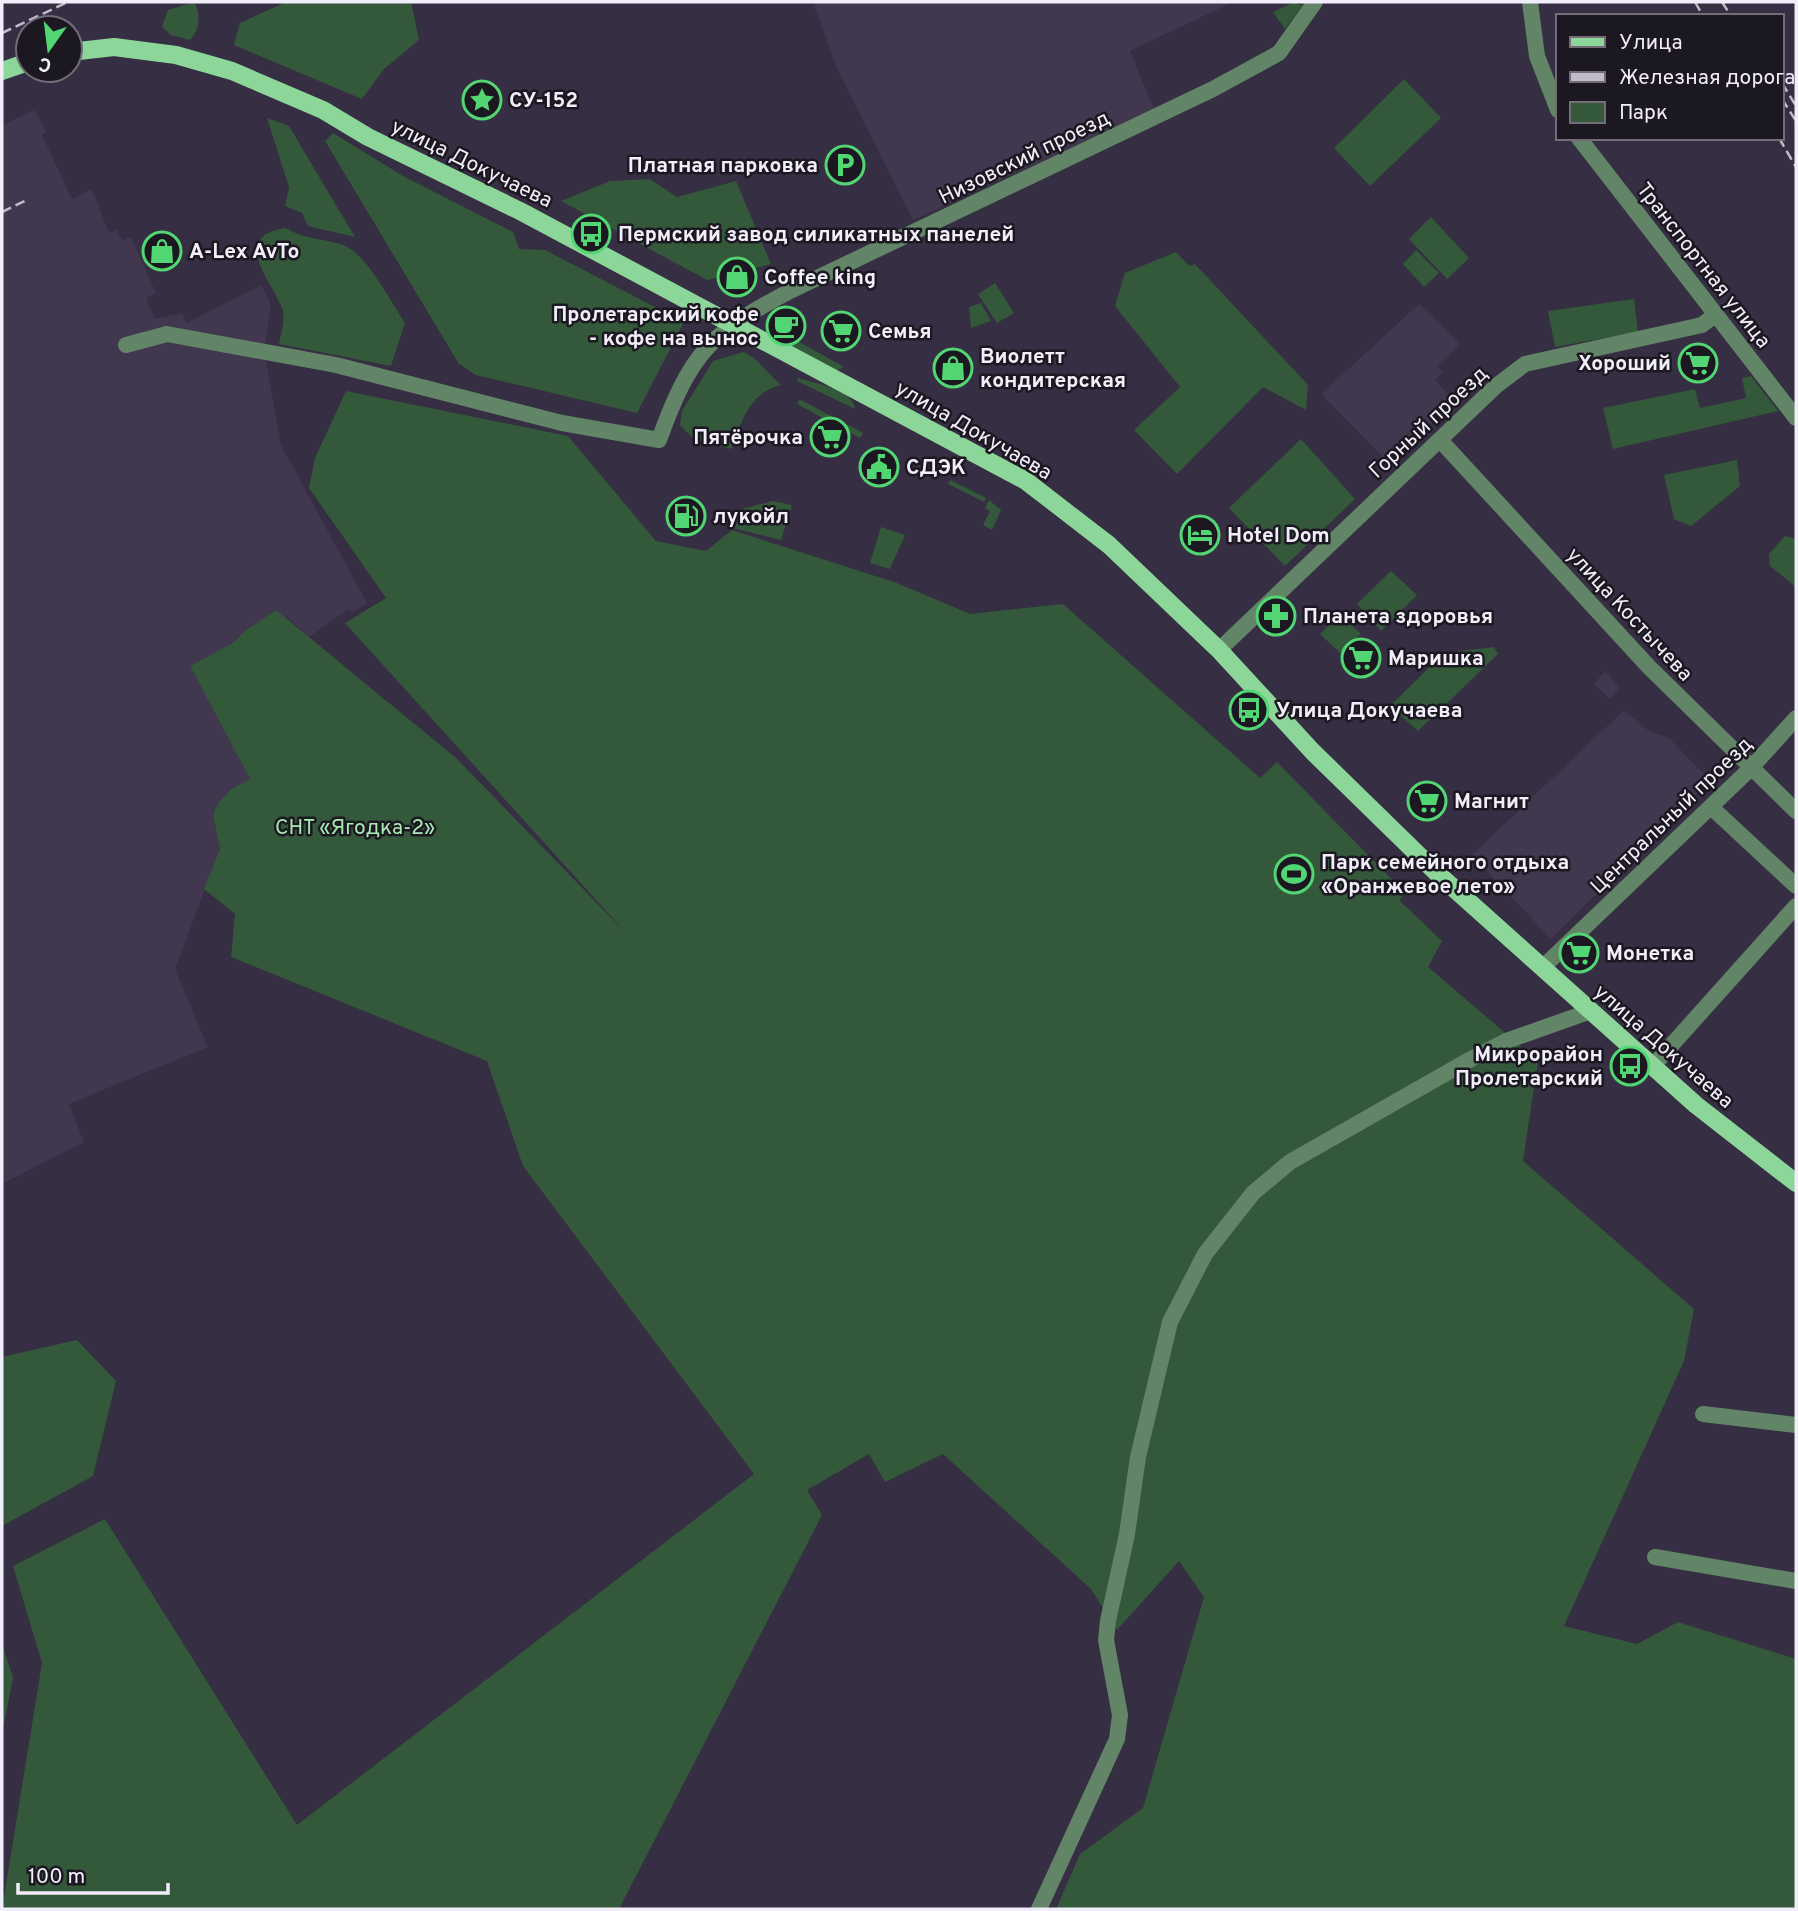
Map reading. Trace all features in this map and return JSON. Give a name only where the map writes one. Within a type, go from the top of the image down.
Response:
[{"type":"main road","name":"улица Докучаева","points":[[84,50],[136,48],[176,55],[232,71],[323,110],[368,136],[520,211],[1026,481],[1109,545],[1219,650],[1313,752],[1397,835],[1542,968],[1725,1130],[1796,1184]]},
{"type":"street","name":"Низовский проезд","points":[[126,345],[167,334],[336,365],[562,423],[659,440],[672,405],[695,361],[731,324],[792,290],[1213,89],[1279,53],[1315,2]]},
{"type":"street","points":[[1530,2],[1537,56],[1556,105]]},
{"type":"street","name":"Транспортная улица","points":[[1581,140],[1796,418]]},
{"type":"street","name":"Горный проезд","points":[[1219,650],[1496,386],[1525,364],[1702,324],[1716,314]]},
{"type":"street","name":"улица Костычева","points":[[1440,440],[1649,667],[1750,769],[1796,811]]},
{"type":"street","name":"Центральный проезд","points":[[1542,968],[1750,769],[1796,718]]},
{"type":"street","points":[[1711,807],[1796,886]]},
{"type":"street","points":[[1652,1067],[1796,906]]},
{"type":"street","points":[[1039,1909],[1116,1739],[1120,1714],[1106,1640],[1127,1534],[1138,1457],[1170,1322],[1205,1254],[1253,1194],[1290,1162],[1506,1041],[1591,1011]]},
{"type":"street","points":[[1703,1414],[1796,1425]]},
{"type":"street","points":[[1655,1557],[1796,1581]]},
{"type":"shaded area","points":[[813,2],[1233,2],[1130,51],[1154,109],[913,220],[836,66]]},
{"type":"shaded area","points":[[35,110],[46,132],[42,135],[72,199],[92,189],[109,233],[117,230],[122,240],[131,237],[156,293],[146,298],[155,319],[182,313],[187,323],[261,285],[271,304],[264,350],[281,445],[367,603],[351,613],[348,609],[309,637],[287,617],[190,666],[250,779],[230,790],[218,803],[213,815],[220,849],[175,969],[208,1047],[69,1104],[84,1142],[2,1184],[2,125]]},
{"type":"shaded area","points":[[1419,304],[1460,344],[1437,366],[1443,373],[1435,380],[1454,401],[1388,462],[1321,394]]},
{"type":"shaded area","points":[[1605,671],[1620,688],[1610,699],[1594,684]]},
{"type":"shaded area","points":[[1624,710],[1650,732],[1668,737],[1710,780],[1551,939],[1472,855]]},
{"type":"green space","points":[[194,2],[198,22],[196,32],[190,40],[171,35],[162,27],[168,10]]},
{"type":"green space","points":[[286,2],[411,2],[419,40],[384,69],[362,99],[234,45],[240,23]]},
{"type":"green space","points":[[1294,2],[1302,6],[1285,29],[1273,12]]},
{"type":"green space","points":[[1404,79],[1441,118],[1370,186],[1334,148]]},
{"type":"green space","points":[[267,118],[289,126],[355,237],[308,226],[302,213],[285,206],[289,187]]},
{"type":"green space","points":[[333,133],[403,176],[513,232],[519,249],[545,250],[684,322],[637,413],[476,375],[459,364],[325,141]]},
{"type":"green space","points":[[650,179],[677,197],[736,181],[771,264],[707,280],[561,201],[610,181]]},
{"type":"green space","points":[[1431,217],[1469,258],[1447,279],[1409,239]]},
{"type":"green space","points":[[285,228],[308,237],[343,245],[352,250],[369,268],[405,323],[391,366],[279,344],[283,311],[259,262],[257,251],[259,241],[268,233]]},
{"type":"green space","points":[[1416,250],[1439,273],[1424,287],[1403,264]]},
{"type":"green space","points":[[1176,252],[1189,266],[1195,264],[1308,385],[1306,410],[1263,387],[1177,474],[1134,430],[1180,387],[1115,306],[1125,273]]},
{"type":"green space","points":[[995,283],[1014,313],[997,323],[978,294]]},
{"type":"green space","points":[[1634,299],[1638,332],[1555,347],[1548,311]]},
{"type":"green space","points":[[981,303],[991,321],[971,328],[969,307]]},
{"type":"green space","points":[[776,329],[844,367],[836,371],[786,343]]},
{"type":"green space","points":[[743,352],[754,358],[781,385],[761,394],[754,401],[743,419],[731,449],[694,439],[680,425],[682,411],[713,361]]},
{"type":"green space","points":[[1751,376],[1778,411],[1613,449],[1603,408],[1695,389],[1700,408],[1746,398],[1742,378]]},
{"type":"green space","points":[[798,378],[841,392],[853,402],[855,409],[797,381]]},
{"type":"green space","name":"СНТ «Ягодка-2»","points":[[346,391],[568,436],[656,541],[706,551],[732,530],[897,583],[970,614],[1063,604],[1260,778],[1277,762],[1405,893],[1399,900],[1442,941],[1428,967],[1538,1061],[1523,1161],[1694,1309],[1684,1361],[1564,1626],[1637,1644],[1678,1622],[1796,1659],[1796,1909],[1056,1909],[1080,1854],[1143,1808],[1204,1597],[1179,1561],[1117,1630],[1091,1589],[943,1454],[885,1482],[869,1454],[807,1490],[822,1515],[619,1909],[2,1909],[42,1663],[13,1566],[105,1519],[297,1825],[754,1474],[523,1166],[487,1061],[231,957],[235,914],[204,889],[220,849],[213,815],[218,803],[230,790],[250,779],[190,666],[233,643],[245,631],[276,610],[456,758],[626,933],[345,623],[386,598],[309,488],[315,458]]},
{"type":"green space","points":[[799,400],[863,433],[860,438],[797,404]]},
{"type":"green space","points":[[1301,439],[1355,499],[1285,566],[1229,508]]},
{"type":"green space","points":[[1737,460],[1740,486],[1691,526],[1674,519],[1664,475]]},
{"type":"green space","points":[[950,480],[986,498],[984,502],[948,484]]},
{"type":"green space","points":[[989,500],[1001,510],[992,530],[983,525],[990,511],[985,508]]},
{"type":"green space","points":[[773,501],[792,505],[781,540],[732,528],[731,512]]},
{"type":"green space","points":[[881,527],[905,535],[890,569],[870,563]]},
{"type":"green space","points":[[1785,536],[1796,539],[1796,587],[1770,566],[1769,554]]},
{"type":"green space","points":[[1391,571],[1417,595],[1381,631],[1357,604]]},
{"type":"green space","points":[[1340,614],[1361,634],[1340,653],[1320,634]]},
{"type":"green space","points":[[1494,647],[1498,654],[1418,731],[1390,706],[1444,653]]},
{"type":"green space","points":[[77,1340],[116,1381],[93,1476],[2,1526],[2,1357]]},
{"type":"green space","points":[[2,1644],[13,1678],[2,1734]]},
{"type":"railway","points":[[2,33],[68,2]]},
{"type":"railway","points":[[1695,2],[1702,14]]},
{"type":"railway","points":[[1722,2],[1730,14]]},
{"type":"railway","points":[[1784,86],[1796,106]]},
{"type":"railway","points":[[1784,102],[1796,121]]},
{"type":"railway","points":[[1780,140],[1796,167]]},
{"type":"railway","points":[[2,212],[29,199]]},
{"type":"place","name":"СУ-152","points":[[482,100]]},
{"type":"place","name":"Платная парковка","points":[[845,165]]},
{"type":"place","name":"Пермский завод силикатных панелей","points":[[591,234]]},
{"type":"place","name":"A-Lex AvTo","points":[[162,251]]},
{"type":"place","name":"Coffee king","points":[[737,277]]},
{"type":"place","name":"Пролетарский кофе - кофе на вынос","points":[[786,326]]},
{"type":"place","name":"Семья","points":[[841,331]]},
{"type":"place","name":"Хороший","points":[[1698,363]]},
{"type":"place","name":"Виолетт кондитерская","points":[[953,368]]},
{"type":"place","name":"Пятёрочка","points":[[830,437]]},
{"type":"place","name":"СДЭК","points":[[879,467]]},
{"type":"place","name":"лукойл","points":[[686,516]]},
{"type":"place","name":"Hotel Dom","points":[[1200,535]]},
{"type":"place","name":"Планета здоровья","points":[[1276,616]]},
{"type":"place","name":"Маришка","points":[[1361,658]]},
{"type":"place","name":"Улица Докучаева","points":[[1249,710]]},
{"type":"place","name":"Магнит","points":[[1427,801]]},
{"type":"place","name":"Парк семейного отдыха «Оранжевое лето»","points":[[1294,874]]},
{"type":"place","name":"Монетка","points":[[1579,953]]},
{"type":"place","name":"Микрорайон Пролетарский","points":[[1630,1066]]}]
